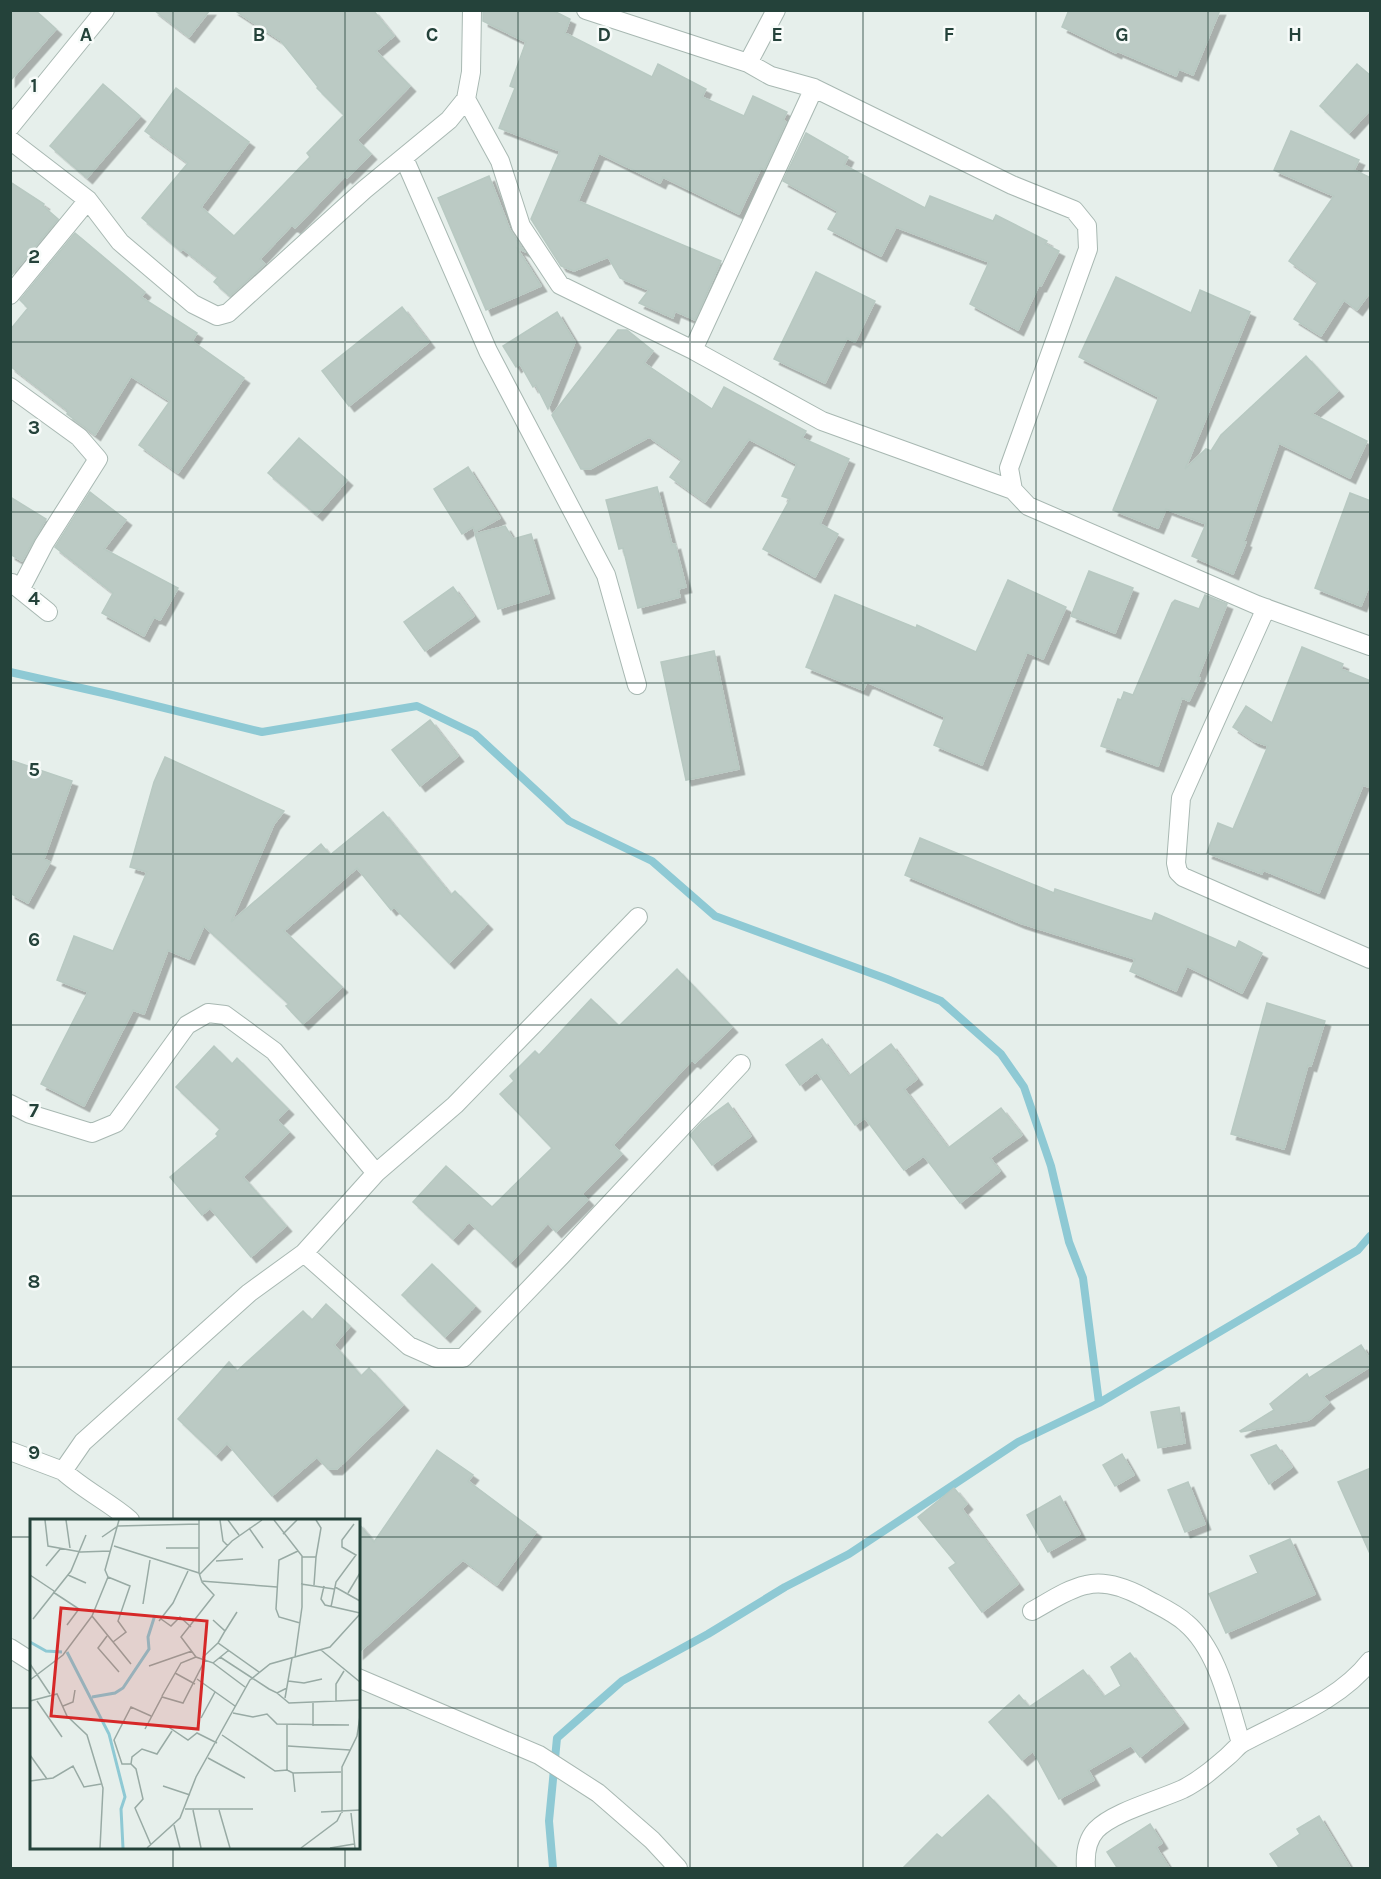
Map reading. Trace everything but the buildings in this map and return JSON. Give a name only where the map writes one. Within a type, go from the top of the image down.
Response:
[{"type":"street","points":[[10,126],[105,10]]},
{"type":"street","points":[[586,10],[748,63],[771,76],[814,88],[1001,180],[1074,210],[1087,226],[1088,249],[1009,468],[1012,490]]},
{"type":"street","points":[[748,63],[776,10]]},
{"type":"street","points":[[10,140],[88,200],[120,242],[193,304],[217,316],[228,313],[364,190],[449,120],[466,99],[471,72],[468,11]]},
{"type":"street","points":[[693,350],[814,88]]},
{"type":"street","points":[[466,99],[500,161],[522,226],[560,285],[693,350],[822,421],[1012,490],[1028,506],[1266,608],[1371,646]]},
{"type":"street","points":[[404,158],[488,351],[606,575],[637,685]]},
{"type":"street","points":[[10,295],[88,200]]},
{"type":"street","points":[[10,387],[79,437],[98,459],[16,585],[48,612]]},
{"type":"street","points":[[1266,608],[1180,798],[1176,863],[1178,872],[1183,877],[1371,959]]},
{"type":"street","points":[[63,1471],[83,1442],[249,1293],[304,1253],[376,1173],[454,1105],[638,917]]},
{"type":"street","points":[[10,1104],[30,1114],[92,1133],[116,1123],[187,1025],[208,1013],[225,1016],[274,1050],[376,1173]]},
{"type":"street","points":[[304,1253],[409,1346],[436,1358],[463,1358],[741,1064]]},
{"type":"street","points":[[10,1451],[63,1471],[79,1486],[116,1508],[128,1519]]},
{"type":"street","points":[[1032,1611],[1073,1589],[1087,1584],[1103,1583],[1131,1591],[1187,1623],[1206,1647],[1221,1677],[1241,1743]]},
{"type":"street","points":[[10,1648],[30,1661]]},
{"type":"street","points":[[1086,1869],[1085,1851],[1095,1831],[1108,1820],[1184,1788],[1210,1772],[1241,1743],[1262,1734],[1341,1689],[1361,1674],[1371,1661]]},
{"type":"street","points":[[360,1679],[539,1755],[598,1793],[651,1840],[678,1869]]},
{"type":"waterway","points":[[10,672],[262,732],[417,706],[475,734],[569,821],[652,861],[715,916],[941,1001],[1001,1054],[1024,1087],[1051,1166],[1069,1242],[1083,1278],[1099,1403]]},
{"type":"waterway","points":[[553,1868],[549,1821],[557,1738],[622,1681],[708,1634],[785,1587],[849,1554],[1018,1442],[1099,1403],[1358,1250],[1370,1236]]}]
